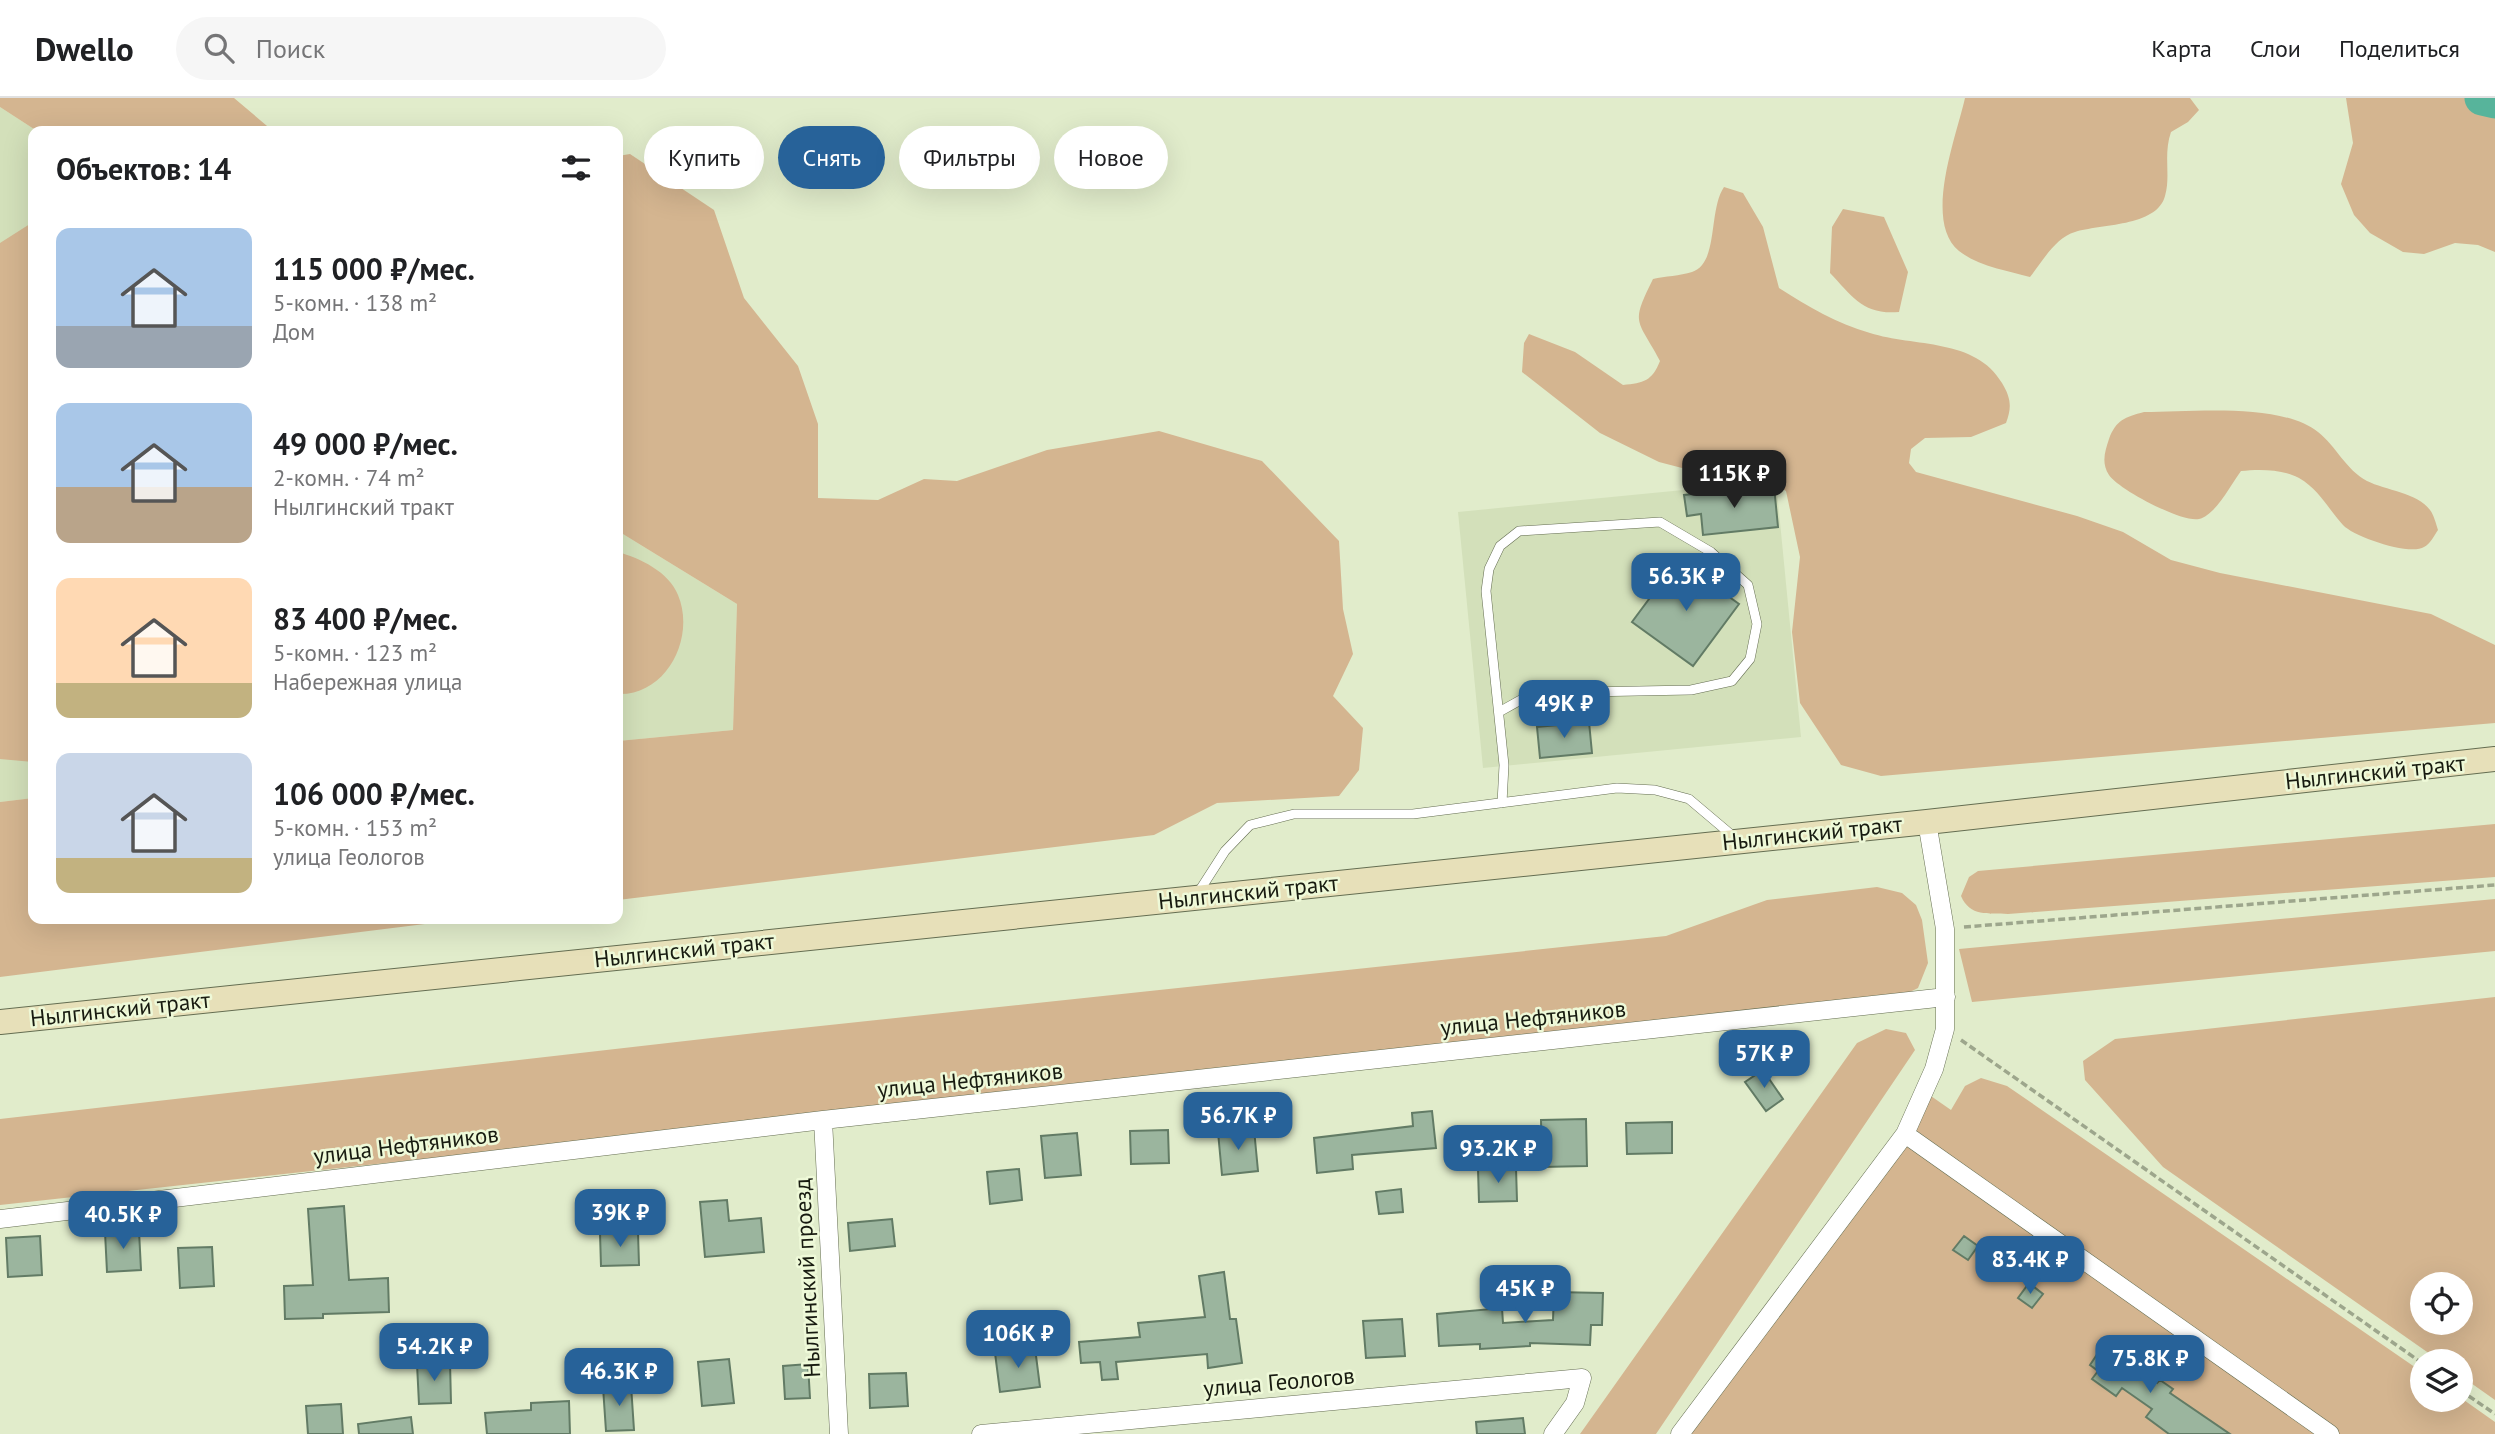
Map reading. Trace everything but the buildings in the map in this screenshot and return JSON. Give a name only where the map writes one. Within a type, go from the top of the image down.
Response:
[{"type":"main road","name":"Нылгинский тракт","points":[[0,1021],[1927,822],[2495,759]]},
{"type":"street","points":[[1687,1431],[1905,1134],[1934,1069],[1945,1029],[1945,929],[1927,822]]},
{"type":"street","name":"улица Нефтяников","points":[[0,1219],[823,1121],[1946,997]]},
{"type":"street","name":"Нылгинский проезд","points":[[823,1121],[839,1434]]},
{"type":"street","points":[[1905,1134],[2330,1434]]},
{"type":"street","name":"улица Геологов","points":[[981,1434],[1582,1378],[1575,1403],[1553,1434]]},
{"type":"lane","points":[[1499,712],[1533,693],[1691,690],[1732,681],[1751,659],[1757,624],[1748,585],[1711,552],[1660,522],[1520,531],[1500,546],[1489,569],[1486,591],[1504,765],[1502,803]]},
{"type":"lane","points":[[1195,897],[1225,851],[1250,825],[1294,814],[1413,814],[1617,788],[1655,790],[1689,799],[1738,840]]},
{"type":"path","points":[[1945,929],[2495,885]]},
{"type":"path","points":[[1945,1029],[2410,1355]]},
{"type":"path","points":[[2473,1399],[2495,1414]]},
{"type":"shaded area","points":[[0,98],[234,98],[267,126],[29,126],[0,107]]},
{"type":"shaded area","points":[[1965,98],[2190,98],[2199,110],[2188,122],[2171,132],[2167,188],[2160,206],[2139,219],[2085,229],[2068,235],[2050,251],[2030,277],[1975,261],[1959,251],[1949,237],[1943,220],[1945,178]]},
{"type":"shaded area","points":[[2346,98],[2495,98],[2495,252],[2478,245],[2455,243],[2424,254],[2403,252],[2370,233],[2354,215],[2341,184],[2353,143]]},
{"type":"shaded area","points":[[0,107],[29,126],[28,799],[0,802]]},
{"type":"shaded area","points":[[630,154],[644,163],[644,189],[682,189],[714,210],[744,298],[798,366],[818,424],[818,498],[878,500],[924,479],[957,481],[1047,450],[1159,431],[1262,461],[1339,541],[1343,609],[1353,654],[1333,696],[1363,728],[1359,770],[1339,796],[1217,803],[1154,835],[623,899],[623,741],[733,730],[737,604],[623,534],[623,155]]},
{"type":"shaded area","points":[[1724,187],[1743,193],[1763,227],[1779,288],[1823,314],[1858,329],[1887,337],[1943,346],[1977,358],[1991,369],[2002,383],[2010,403],[2006,423],[1971,437],[1925,438],[1911,449],[1909,463],[1916,472],[2077,516],[2123,532],[2171,560],[2220,573],[2431,614],[2495,645],[2495,723],[1881,776],[1841,765],[1800,703],[1792,632],[1800,557],[1786,491],[1741,463],[1682,468],[1659,462],[1600,433],[1522,372],[1524,343],[1529,334],[1575,352],[1623,385],[1642,382],[1650,377],[1660,361],[1639,321],[1641,305],[1653,279],[1692,272],[1700,267],[1710,247],[1716,209]]},
{"type":"shaded area","points":[[1843,209],[1884,217],[1908,272],[1899,312],[1876,311],[1867,307],[1852,297],[1830,273],[1832,227]]},
{"type":"shaded area","points":[[28,225],[28,762],[0,759],[0,243]]},
{"type":"shaded area","points":[[2144,412],[2259,412],[2302,423],[2318,432],[2347,464],[2367,481],[2425,504],[2433,514],[2438,530],[2428,544],[2417,549],[2395,547],[2370,540],[2343,525],[2318,494],[2299,478],[2271,470],[2241,471],[2211,512],[2199,519],[2165,511],[2124,488],[2109,475],[2105,466],[2106,448],[2115,427],[2126,418]]},
{"type":"shaded area","points":[[1776,481],[1801,737],[1483,768],[1458,512]]},
{"type":"shaded area","points":[[623,534],[737,604],[733,730],[623,741]]},
{"type":"shaded area","points":[[623,554],[644,562],[668,579],[678,595],[683,612],[680,646],[673,661],[663,675],[635,692],[623,693]]},
{"type":"shaded area","points":[[28,799],[28,924],[425,924],[0,977],[0,802]]},
{"type":"shaded area","points":[[2495,824],[2495,877],[2008,914],[1975,911],[1969,908],[1961,896],[1969,877],[1978,871]]},
{"type":"shaded area","points":[[1877,887],[1902,893],[1916,905],[1922,920],[1928,963],[1918,988],[1898,998],[0,1205],[0,1119],[764,1032],[1666,936],[1767,900]]},
{"type":"shaded area","points":[[2495,899],[2495,951],[1972,1002],[1959,949]]},
{"type":"shaded area","points":[[2495,997],[2495,1400],[2473,1384],[2473,1349],[2423,1349],[2163,1167],[2085,1080],[2083,1061],[2115,1039]]},
{"type":"shaded area","points":[[1886,1029],[1906,1033],[1915,1050],[1656,1434],[1580,1434],[1857,1043]]},
{"type":"shaded area","points":[[1981,1078],[2007,1086],[2410,1364],[2410,1412],[2473,1412],[2473,1406],[2495,1422],[2495,1434],[1687,1434],[1928,1094],[1951,1110],[1965,1086]]},
{"type":"waterway","points":[[2482,98],[2495,101]]}]
